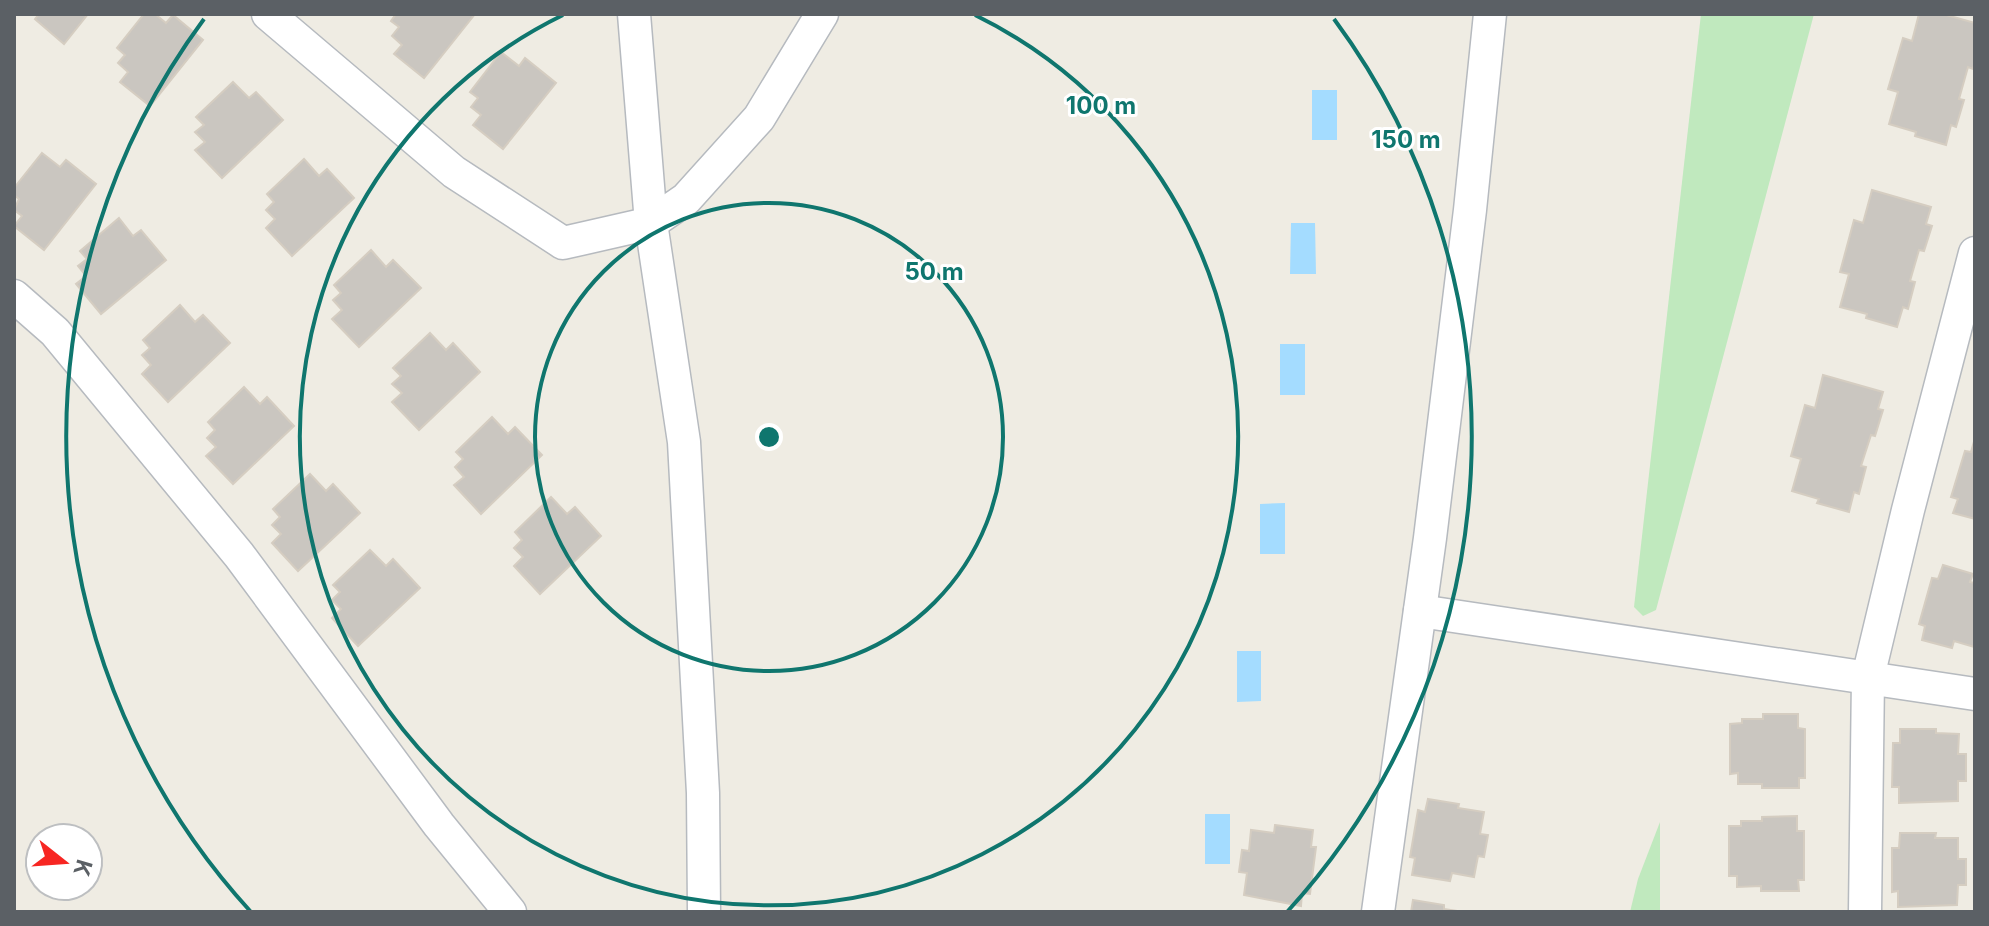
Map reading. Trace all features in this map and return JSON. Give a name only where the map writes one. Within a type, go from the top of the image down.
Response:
[{"type":"street","points":[[268,14],[454,172],[563,243],[651,223],[686,199],[759,118],[822,14]]},
{"type":"street","points":[[634,14],[651,223],[684,442],[703,793],[704,912]]},
{"type":"street","points":[[1378,912],[1420,611],[1470,210],[1490,14]]},
{"type":"street","points":[[1865,912],[1868,677],[1975,253]]},
{"type":"street","points":[[14,296],[55,332],[239,555],[439,825],[510,912]]},
{"type":"street","points":[[1420,611],[1975,694]]},
{"type":"green space","points":[[1701,14],[1814,14],[1656,610],[1643,616],[1634,607]]},
{"type":"green space","points":[[1660,822],[1660,912],[1630,912],[1638,879]]},
{"type":"water","points":[[1312,90],[1337,90],[1337,140],[1312,140]]},
{"type":"water","points":[[1291,223],[1315,223],[1316,274],[1290,274]]},
{"type":"water","points":[[1280,344],[1305,344],[1305,395],[1280,395]]},
{"type":"water","points":[[1285,503],[1285,554],[1260,554],[1260,504]]},
{"type":"water","points":[[1237,651],[1261,651],[1261,701],[1237,702]]},
{"type":"water","points":[[1205,814],[1230,814],[1230,864],[1205,864]]},
{"type":"building","points":[[39,14],[88,14],[64,44],[35,19]]},
{"type":"building","points":[[144,14],[155,14],[166,23],[173,15],[203,40],[150,106],[120,82],[128,72],[118,63],[125,55],[117,48]]},
{"type":"building","points":[[396,14],[475,14],[424,78],[394,54],[402,45],[392,36],[399,27],[391,21]]},
{"type":"building","points":[[1919,14],[1943,14],[1975,23],[1975,62],[1973,69],[1968,67],[1959,99],[1964,100],[1956,127],[1951,125],[1946,145],[1889,124],[1898,92],[1888,89],[1903,38],[1912,41]]},
{"type":"building","points":[[501,52],[519,66],[525,58],[556,83],[503,149],[473,125],[481,115],[471,107],[478,98],[470,92]]},
{"type":"building","points":[[233,82],[249,98],[256,92],[283,120],[222,178],[195,150],[205,142],[195,132],[204,125],[196,117]]},
{"type":"building","points":[[42,153],[60,167],[66,160],[96,184],[44,250],[14,226],[22,216],[14,210],[19,199],[14,195],[14,188]]},
{"type":"building","points":[[304,159],[319,176],[327,169],[354,198],[292,256],[266,228],[275,219],[266,210],[274,202],[267,194]]},
{"type":"building","points":[[1872,190],[1931,207],[1926,224],[1932,226],[1924,251],[1919,250],[1910,281],[1915,282],[1908,309],[1903,307],[1897,327],[1840,307],[1849,274],[1840,272],[1854,220],[1863,223]]},
{"type":"building","points":[[119,218],[133,236],[141,230],[166,260],[101,314],[76,284],[86,276],[78,266],[87,259],[80,251]]},
{"type":"building","points":[[371,250],[386,267],[393,260],[421,288],[359,347],[332,319],[342,310],[333,300],[341,293],[334,285]]},
{"type":"building","points":[[180,305],[195,322],[203,315],[230,343],[168,402],[142,374],[151,365],[142,355],[150,348],[143,340]]},
{"type":"building","points":[[430,333],[446,350],[453,343],[480,372],[419,430],[392,402],[402,393],[392,384],[401,376],[393,368]]},
{"type":"building","points":[[1823,375],[1883,392],[1878,409],[1883,410],[1861,466],[1866,467],[1859,494],[1854,492],[1849,512],[1817,503],[1819,499],[1792,491],[1801,459],[1791,456],[1805,405],[1815,408]]},
{"type":"building","points":[[244,387],[260,404],[267,397],[294,426],[233,484],[206,456],[216,447],[207,438],[215,430],[208,422]]},
{"type":"building","points":[[492,417],[508,434],[515,427],[542,455],[481,514],[454,485],[464,477],[455,467],[463,459],[456,452]]},
{"type":"building","points":[[1975,438],[1975,519],[1953,513],[1958,499],[1951,497],[1965,451],[1971,452]]},
{"type":"building","points":[[310,474],[326,491],[333,484],[360,513],[298,571],[272,543],[281,534],[272,525],[280,517],[273,509]]},
{"type":"building","points":[[551,497],[567,514],[575,507],[601,536],[540,594],[514,566],[523,557],[514,548],[522,540],[515,532]]},
{"type":"building","points":[[370,550],[386,566],[393,559],[420,588],[358,646],[332,618],[341,609],[332,600],[340,592],[333,585]]},
{"type":"building","points":[[1943,565],[1973,574],[1970,582],[1975,583],[1974,647],[1954,641],[1952,648],[1922,640],[1925,626],[1919,624],[1932,578],[1938,579]]},
{"type":"building","points":[[1763,714],[1798,714],[1798,728],[1805,729],[1805,778],[1799,778],[1799,788],[1762,788],[1762,784],[1738,784],[1738,773],[1730,774],[1730,724],[1742,723],[1742,719],[1763,719]]},
{"type":"building","points":[[1900,729],[1936,729],[1936,733],[1959,734],[1958,754],[1966,754],[1966,781],[1958,781],[1958,801],[1899,803],[1899,787],[1892,787],[1893,743],[1900,743]]},
{"type":"building","points":[[1428,799],[1484,812],[1480,834],[1488,835],[1484,857],[1478,856],[1474,877],[1452,873],[1450,881],[1412,875],[1415,858],[1410,857],[1418,810],[1425,812]]},
{"type":"building","points":[[1797,816],[1797,831],[1804,831],[1804,880],[1798,880],[1799,891],[1761,891],[1761,886],[1737,887],[1737,876],[1729,876],[1729,826],[1741,826],[1741,821],[1762,821],[1762,817]]},
{"type":"building","points":[[1275,825],[1313,830],[1311,847],[1316,847],[1310,894],[1302,893],[1301,906],[1244,895],[1247,873],[1239,872],[1242,850],[1249,851],[1251,830],[1274,833]]},
{"type":"building","points":[[1900,833],[1936,833],[1935,838],[1958,838],[1958,859],[1966,859],[1966,885],[1958,885],[1957,905],[1898,907],[1898,891],[1892,892],[1892,848],[1899,848]]},
{"type":"building","points":[[1413,900],[1444,905],[1444,909],[1464,912],[1411,912]]}]
